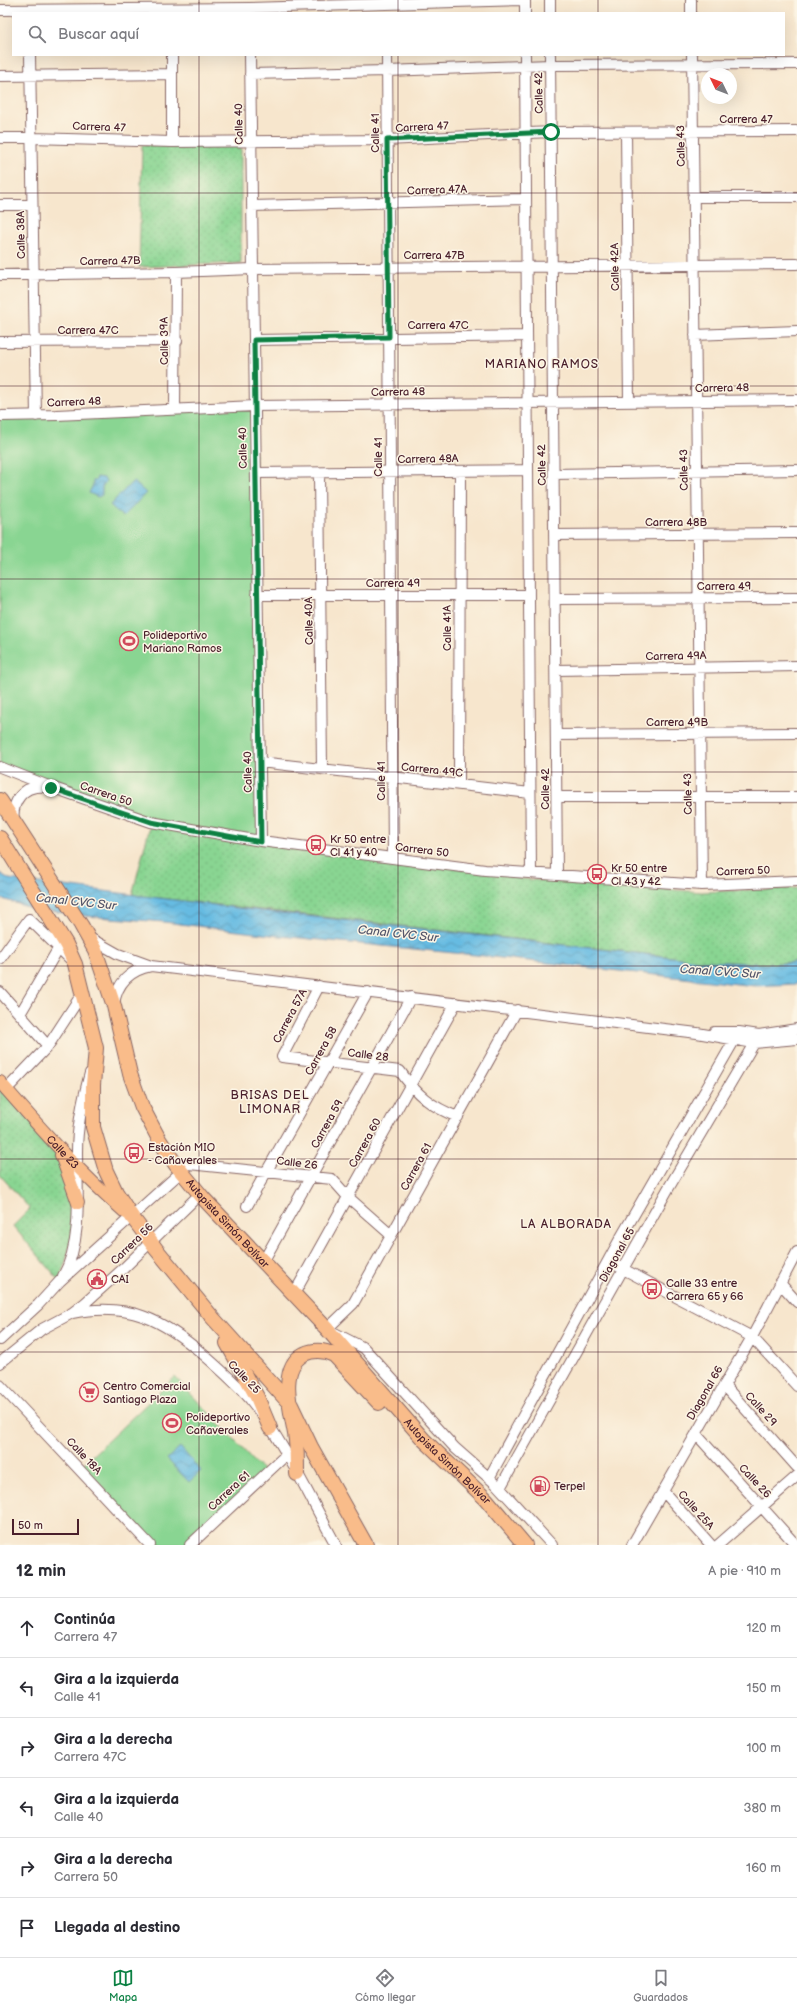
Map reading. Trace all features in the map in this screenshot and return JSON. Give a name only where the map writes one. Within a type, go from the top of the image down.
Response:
[{"type":"highway","name":"Autopista Simón Bolívar","points":[[0,800],[84,931],[102,968],[114,1006],[130,1074],[142,1106],[160,1141],[200,1194],[327,1329],[424,1440],[486,1499],[525,1545]]},
{"type":"highway","points":[[0,838],[57,929],[75,964],[96,1048],[93,1085],[93,1127],[106,1171],[116,1192],[150,1242],[212,1317],[291,1405],[311,1447],[366,1545]]},
{"type":"highway","points":[[212,1317],[245,1374],[270,1428]]},
{"type":"highway","points":[[297,1474],[296,1442],[288,1390],[289,1374],[293,1364],[300,1357],[309,1352],[327,1352],[339,1358],[379,1403],[424,1440]]},
{"type":"main road","name":"Calle 23","points":[[3,1086],[58,1148],[132,1217]]},
{"type":"main road","points":[[58,1148],[70,1177],[78,1203]]},
{"type":"street","points":[[0,10],[30,7],[249,7],[386,5],[524,0],[525,12]]},
{"type":"street","points":[[550,0],[550,12]]},
{"type":"street","points":[[691,0],[692,12]]},
{"type":"street","name":"Calle 38A","points":[[30,56],[36,416]]},
{"type":"street","points":[[172,56],[172,142]]},
{"type":"street","name":"Calle 40","points":[[250,56],[261,842]]},
{"type":"street","name":"Calle 41","points":[[387,56],[393,858]]},
{"type":"street","name":"Calle 42","points":[[525,56],[531,873]]},
{"type":"street","points":[[250,74],[525,66],[550,60],[692,60],[797,64]]},
{"type":"street","name":"Calle 42","points":[[550,60],[557,875]]},
{"type":"street","name":"Calle 43","points":[[692,60],[698,668],[702,885]]},
{"type":"street","points":[[0,76],[172,74]]},
{"type":"street","name":"Carrera 47","points":[[0,138],[172,142],[251,140],[387,140],[551,132],[797,131]]},
{"type":"street","name":"Calle 42A","points":[[626,132],[629,402]]},
{"type":"street","points":[[694,197],[797,197]]},
{"type":"street","name":"Carrera 47A","points":[[252,206],[526,199]]},
{"type":"street","points":[[0,205],[32,205]]},
{"type":"street","name":"Carrera 47B","points":[[0,274],[389,267],[797,264]]},
{"type":"street","name":"Calle 39A","points":[[175,410],[177,341],[176,272]]},
{"type":"street","points":[[695,335],[797,331]]},
{"type":"street","name":"Carrera 47C","points":[[254,340],[527,336]]},
{"type":"street","name":"Carrera 47C","points":[[0,342],[177,341]]},
{"type":"street","name":"Carrera 48","points":[[0,416],[36,416],[255,406],[797,400]]},
{"type":"street","name":"Carrera 48A","points":[[256,473],[528,470]]},
{"type":"street","points":[[554,474],[797,470]]},
{"type":"street","name":"Calle 41A","points":[[458,785],[460,471]]},
{"type":"street","name":"Calle 40A","points":[[320,473],[322,769]]},
{"type":"street","name":"Carrera 48B","points":[[554,535],[797,533]]},
{"type":"street","name":"Carrera 49","points":[[257,595],[529,595]]},
{"type":"street","name":"Carrera 49","points":[[555,598],[797,598]]},
{"type":"street","name":"Carrera 49A","points":[[556,670],[797,666]]},
{"type":"street","name":"Carrera 49B","points":[[556,735],[797,733]]},
{"type":"street","name":"Carrera 49C","points":[[260,762],[530,793]]},
{"type":"street","name":"Carrera 50","points":[[0,768],[51,788],[151,822],[261,842],[485,870],[702,885],[797,881]]},
{"type":"street","name":"Carrera 50","points":[[14,822],[14,804],[25,791],[33,787],[51,788]]},
{"type":"street","points":[[557,797],[797,797]]},
{"type":"street","points":[[0,959],[29,919],[75,964]]},
{"type":"street","points":[[84,931],[118,954],[151,966],[697,1033],[756,1039],[797,1039]]},
{"type":"street","points":[[20,1014],[58,948]]},
{"type":"street","points":[[114,1006],[115,996],[125,979],[133,972],[151,966]]},
{"type":"street","name":"Carrera 57A","points":[[282,1056],[319,986]]},
{"type":"street","points":[[0,992],[48,1046]]},
{"type":"street","name":"Carrera 58","points":[[248,1206],[368,992]]},
{"type":"street","points":[[3,1086],[48,1046],[78,1000],[84,997]]},
{"type":"street","name":"Carrera 59","points":[[263,1262],[411,997]]},
{"type":"street","name":"Carrera 60","points":[[294,1294],[456,1003]]},
{"type":"street","name":"Carrera 61","points":[[327,1329],[353,1304],[517,1010]]},
{"type":"street","points":[[756,1039],[797,1029]]},
{"type":"street","name":"Diagonal 65","points":[[489,1478],[608,1261],[737,1036]]},
{"type":"street","name":"Diagonal 65","points":[[500,1488],[623,1269],[756,1039]]},
{"type":"street","name":"Carrera 56","points":[[60,1281],[70,1260],[76,1228],[78,1203],[77,1151],[81,1112],[96,1048]]},
{"type":"street","name":"Calle 28","points":[[282,1056],[400,1071],[422,1098],[437,1108],[458,1117]]},
{"type":"street","name":"Calle 26","points":[[180,1169],[189,1164],[332,1179],[348,1197],[391,1236]]},
{"type":"street","name":"Carrera 56","points":[[0,1340],[38,1305],[60,1281],[132,1217],[180,1169]]},
{"type":"street","name":"Carrera 56","points":[[0,1364],[42,1329],[72,1313],[124,1268],[200,1194]]},
{"type":"street","name":"Diagonal 66","points":[[633,1544],[752,1337],[797,1252]]},
{"type":"street","points":[[608,1261],[752,1337],[797,1386]]},
{"type":"street","points":[[596,1284],[610,1282],[612,1289]]},
{"type":"street","points":[[780,1283],[797,1302]]},
{"type":"street","name":"Calle 25","points":[[72,1313],[96,1310],[119,1310],[151,1319],[170,1328],[226,1374],[250,1400],[270,1428],[336,1545]]},
{"type":"street","points":[[327,1329],[364,1348],[455,1448],[500,1488],[552,1545]]},
{"type":"street","name":"Calle 18A","points":[[0,1385],[150,1545]]},
{"type":"street","name":"Calle 29","points":[[724,1385],[797,1467]]},
{"type":"street","name":"Calle 26","points":[[696,1434],[796,1545]]},
{"type":"street","name":"Carrera 61","points":[[190,1545],[286,1455]]},
{"type":"street","points":[[718,1545],[797,1476]]},
{"type":"street","name":"Calle 25A","points":[[663,1491],[711,1545]]},
{"type":"green space","points":[[142,145],[241,146],[241,263],[139,267]]},
{"type":"green space","name":"Polideportivo Mariano Ramos","points":[[255,406],[261,841],[151,822],[0,767],[0,416]]},
{"type":"green space","points":[[151,822],[485,870],[523,879],[702,892],[797,888],[797,962],[770,964],[707,961],[132,895]]},
{"type":"green space","points":[[0,1082],[71,1161],[77,1222],[60,1281],[13,1226],[30,1209],[0,1175]]},
{"type":"green space","name":"Polideportivo Cañaverales","points":[[175,1377],[266,1474],[190,1545],[151,1545],[79,1468]]},
{"type":"water","points":[[97,477],[104,478],[106,481],[102,487],[102,495],[98,497],[89,493],[93,485],[93,481],[96,480]]},
{"type":"water","points":[[133,481],[146,493],[123,517],[110,505]]},
{"type":"water","name":"Canal CVC Sur","points":[[0,873],[9,879],[262,911],[707,961],[770,964],[797,962],[797,984],[755,986],[475,955],[279,936],[164,922],[85,916],[30,908],[0,898]]},
{"type":"water","points":[[180,1447],[201,1471],[189,1482],[167,1459]]},
{"type":"place","name":"Polideportivo Mariano Ramos","points":[[129,641]]},
{"type":"place","name":"Kr 50 entre Cl 41 y 40","points":[[316,845]]},
{"type":"place","name":"Kr 50 entre Cl 43 y 42","points":[[597,874]]},
{"type":"place","name":"Estación MIO - Cañaverales","points":[[134,1153]]},
{"type":"place","name":"CAI","points":[[97,1279]]},
{"type":"place","name":"Calle 33 entre Carrera 65 y 66","points":[[652,1289]]},
{"type":"place","name":"Centro Comercial Santiago Plaza","points":[[89,1392]]},
{"type":"place","name":"Polideportivo Cañaverales","points":[[172,1423]]},
{"type":"place","name":"Terpel","points":[[540,1486]]},
{"type":"district","name":"MARIANO RAMOS","points":[[542,364]]},
{"type":"district","name":"BRISAS DEL LIMONAR","points":[[270,1102]]},
{"type":"district","name":"LA ALBORADA","points":[[566,1224]]},
{"type":"route","points":[[51,788],[151,822],[261,842],[254,340],[389,337],[387,140],[551,132]]}]
